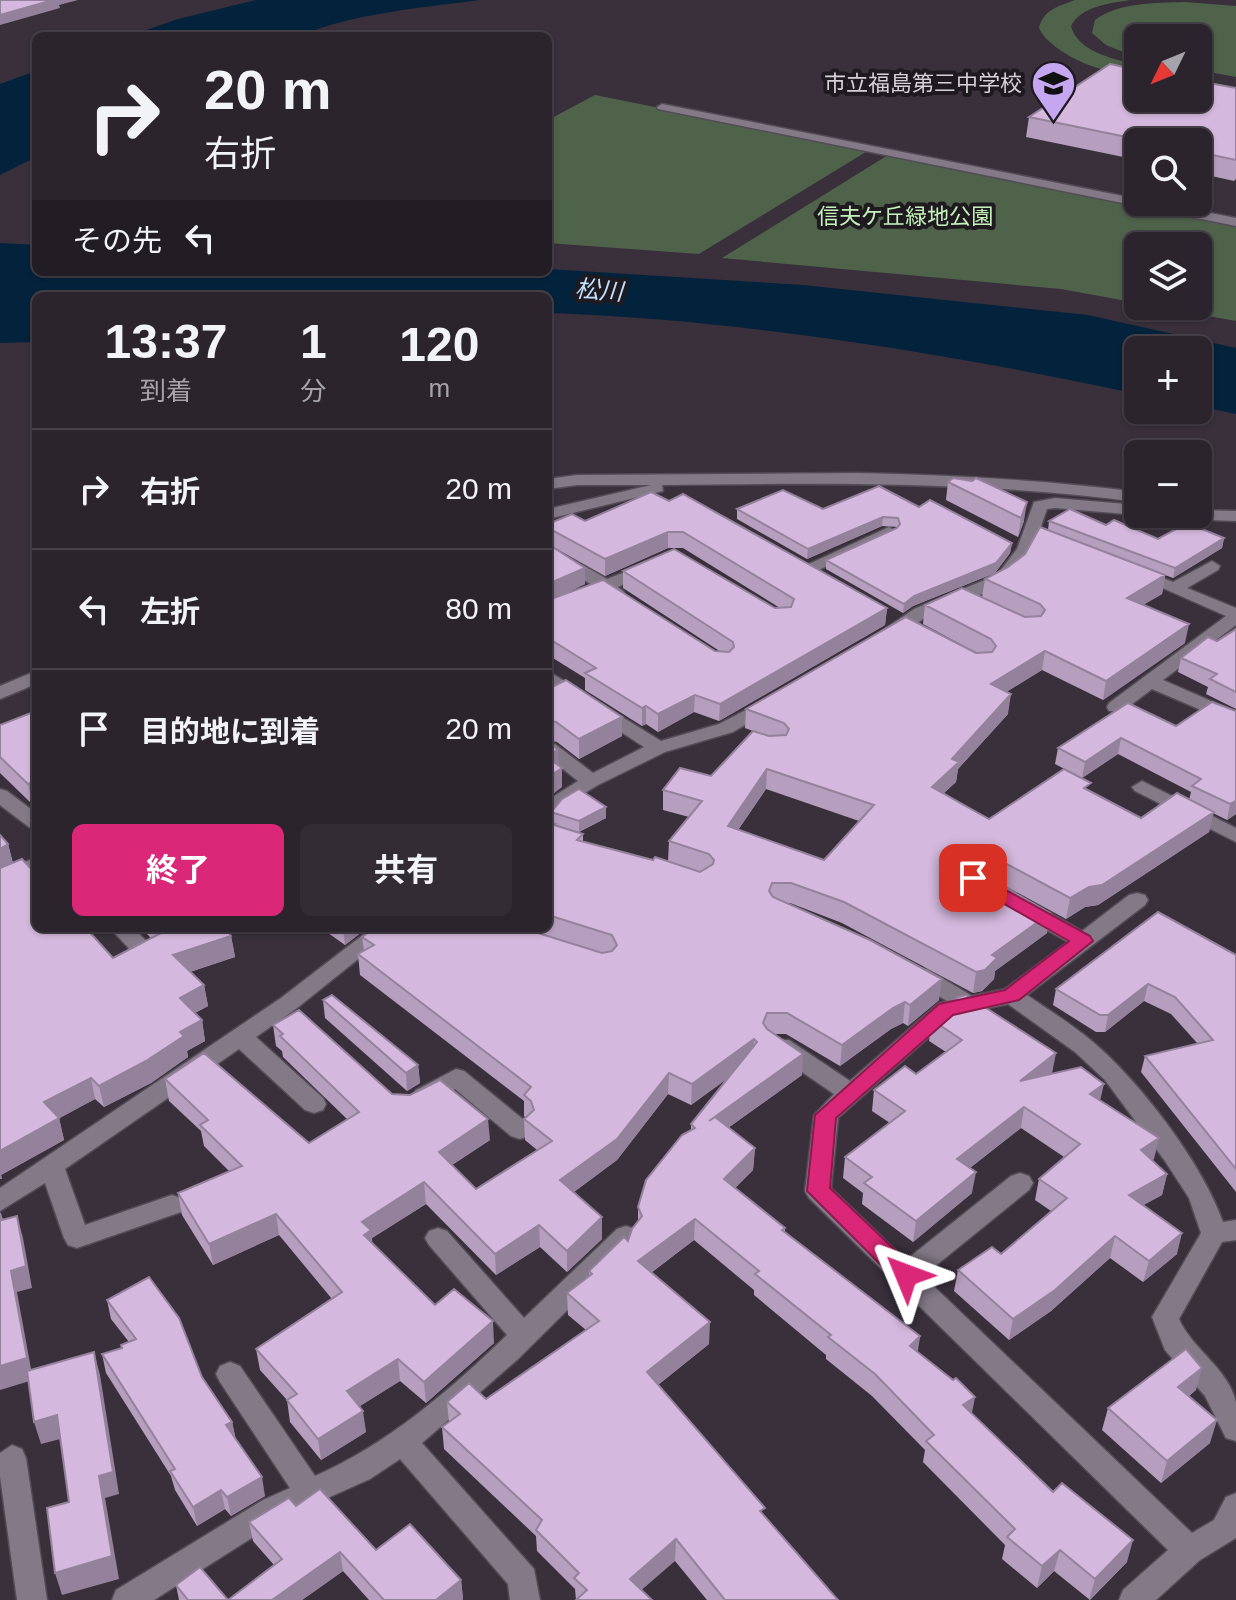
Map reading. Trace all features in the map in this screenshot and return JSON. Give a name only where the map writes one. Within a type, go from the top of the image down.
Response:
[{"type":"street","points":[[662,107],[1236,222]]},
{"type":"street","points":[[552,483],[577,480],[892,477],[997,482],[1124,496]]},
{"type":"street","points":[[552,513],[673,485],[712,481]]},
{"type":"street","points":[[877,643],[920,613],[1003,579],[1028,541],[1040,505],[1055,503],[1124,509]]},
{"type":"street","points":[[1212,510],[1236,515]]},
{"type":"street","points":[[1212,515],[1236,515]]},
{"type":"street","points":[[806,569],[889,532]]},
{"type":"street","points":[[552,553],[633,604]]},
{"type":"street","points":[[552,608],[661,562]]},
{"type":"street","points":[[1116,707],[1236,615],[1117,566]]},
{"type":"street","points":[[1174,588],[1212,566]]},
{"type":"street","points":[[961,597],[989,610]]},
{"type":"street","points":[[0,693],[32,679]]},
{"type":"street","points":[[1150,681],[1236,719]]},
{"type":"street","points":[[553,685],[658,748]]},
{"type":"street","points":[[552,806],[591,781],[658,748],[721,729],[778,700]]},
{"type":"street","points":[[721,729],[748,739]]},
{"type":"street","points":[[552,751],[591,781]]},
{"type":"street","points":[[1142,787],[1236,836]]},
{"type":"street","points":[[0,795],[32,820]]},
{"type":"street","points":[[0,882],[32,866]]},
{"type":"street","points":[[1000,894],[1083,941]]},
{"type":"street","points":[[1137,900],[1012,995],[947,1009],[850,1093],[826,1115],[818,1191],[1189,1550]]},
{"type":"street","points":[[125,932],[145,952]]},
{"type":"street","points":[[0,1201],[241,1037],[381,932]]},
{"type":"street","points":[[896,961],[968,1004]]},
{"type":"street","points":[[1012,995],[1083,1046],[1113,1074],[1225,1231],[1165,1317],[1175,1342],[1215,1388],[1236,1429]]},
{"type":"street","points":[[289,1003],[312,1024]]},
{"type":"street","points":[[241,1037],[314,1104]]},
{"type":"street","points":[[776,1042],[850,1093]]},
{"type":"street","points":[[405,1107],[456,1077],[520,1130]]},
{"type":"street","points":[[51,1165],[77,1238],[172,1205]]},
{"type":"street","points":[[906,1275],[1020,1183]]},
{"type":"street","points":[[127,1600],[273,1509],[360,1470],[403,1442],[524,1336],[626,1236]]},
{"type":"street","points":[[438,1238],[524,1336]]},
{"type":"street","points":[[230,1374],[310,1493]]},
{"type":"street","points":[[403,1442],[523,1579],[525,1600]]},
{"type":"street","points":[[12,1458],[32,1600]]},
{"type":"street","points":[[1134,1600],[1189,1550],[1225,1529],[1236,1506]]},
{"type":"green space","points":[[1075,0],[1131,0],[1089,10],[1071,26],[1080,42],[1106,56],[1124,61],[1124,68],[1096,68],[1073,58],[1051,43],[1039,28],[1052,10]]},
{"type":"green space","points":[[1185,2],[1236,6],[1236,77],[1212,73],[1212,24],[1124,24],[1124,52],[1106,45],[1092,33],[1095,20],[1115,10]]},
{"type":"green space","points":[[595,95],[869,150],[699,254],[552,243],[552,118]]},
{"type":"green space","name":"信夫ケ丘緑地公園","points":[[888,155],[1124,202],[1124,216],[1196,216],[1236,224],[1236,321],[1212,317],[1212,232],[1124,232],[1124,300],[1061,289],[722,258]]},
{"type":"water","points":[[256,0],[480,0],[365,17],[310,32],[141,32],[178,19]]},
{"type":"water","points":[[32,72],[32,159],[0,175],[0,84]]},
{"type":"water","name":"松川","points":[[0,243],[32,245],[32,276],[552,276],[552,269],[803,285],[1088,315],[1182,336],[1124,336],[1124,391],[992,365],[844,341],[696,323],[552,313],[552,292],[32,292],[32,342],[0,343]]},
{"type":"water","points":[[1212,343],[1236,348],[1236,414],[1212,409]]},
{"type":"building","points":[[0,0],[53,0],[0,15]]},
{"type":"building","points":[[1110,64],[1124,67],[1124,112],[1212,112],[1212,84],[1236,88],[1236,160],[1212,155],[1212,128],[1124,128],[1124,136],[1029,117]]},
{"type":"building","points":[[953,478],[972,481],[976,478],[1027,502],[1021,518],[948,482]]},
{"type":"building","points":[[879,486],[919,507],[930,500],[1012,543],[996,563],[914,596],[904,604],[826,560],[897,528],[900,524],[898,518],[883,517],[808,549],[737,509],[783,490],[823,509]]},
{"type":"building","points":[[651,492],[669,501],[683,494],[887,608],[720,704],[695,695],[658,714],[646,706],[642,708],[585,673],[596,668],[552,640],[552,599],[603,580],[715,651],[729,652],[734,647],[733,642],[623,571],[674,549],[775,608],[791,607],[794,599],[683,532],[668,532],[605,559],[552,530],[552,522],[572,514],[585,521]]},
{"type":"building","points":[[1070,509],[1106,525],[1114,520],[1124,524],[1124,528],[1133,528],[1158,539],[1178,528],[1199,528],[1224,538],[1175,568],[1049,521]]},
{"type":"building","points":[[1040,527],[1165,575],[1127,598],[1189,624],[1106,681],[1045,651],[991,684],[1011,694],[952,759],[959,762],[932,787],[989,819],[1064,769],[1091,783],[1084,788],[1141,818],[1177,793],[1214,812],[1102,885],[1089,887],[1070,898],[977,848],[963,855],[967,865],[1050,913],[992,955],[997,958],[985,970],[976,972],[844,902],[791,883],[772,883],[769,891],[773,897],[870,940],[942,979],[910,1005],[905,1002],[893,1008],[842,1045],[787,1013],[767,1013],[763,1023],[767,1029],[803,1054],[709,1121],[715,1117],[755,1148],[724,1179],[785,1228],[782,1230],[920,1336],[910,1346],[953,1380],[956,1378],[975,1397],[963,1405],[1053,1492],[1062,1483],[1133,1540],[1095,1579],[1060,1550],[1042,1566],[1007,1537],[1015,1529],[926,1441],[934,1435],[875,1374],[828,1337],[831,1335],[755,1274],[759,1271],[695,1219],[638,1261],[710,1322],[647,1372],[765,1508],[760,1511],[838,1600],[725,1600],[676,1539],[630,1579],[652,1600],[576,1600],[587,1590],[574,1578],[579,1573],[536,1530],[542,1520],[442,1427],[460,1414],[447,1402],[469,1383],[486,1399],[599,1321],[567,1293],[592,1274],[589,1271],[624,1237],[628,1241],[642,1216],[638,1207],[646,1180],[682,1135],[695,1128],[691,1124],[757,1042],[754,1039],[692,1084],[669,1073],[617,1139],[560,1180],[602,1217],[567,1251],[539,1225],[495,1254],[424,1182],[362,1222],[371,1230],[364,1235],[435,1305],[454,1289],[493,1321],[424,1382],[398,1359],[347,1391],[363,1411],[318,1439],[287,1400],[297,1394],[256,1349],[342,1292],[276,1214],[209,1244],[178,1193],[242,1166],[200,1125],[208,1120],[165,1079],[204,1053],[309,1143],[359,1112],[280,1036],[283,1034],[273,1025],[299,1010],[392,1094],[410,1095],[440,1080],[488,1119],[439,1152],[476,1189],[552,1141],[524,1119],[534,1110],[531,1101],[524,1095],[531,1087],[358,954],[374,945],[362,937],[369,932],[535,932],[602,953],[612,951],[617,945],[612,935],[552,916],[552,822],[583,834],[577,840],[653,860],[655,857],[700,872],[713,864],[714,860],[709,854],[669,841],[702,801],[663,790],[680,768],[711,776],[753,731],[769,736],[786,735],[789,729],[784,723],[746,709],[906,617],[976,653],[992,652],[996,646],[991,639],[925,605],[962,588],[1025,617],[1041,616],[1045,610],[1040,604],[985,579],[1025,554]],"holes":[[[767,769],[874,805],[824,860],[728,826]]]},
{"type":"building","points":[[552,547],[585,568],[552,582]]},
{"type":"building","points":[[1236,629],[1236,692],[1210,679],[1217,674],[1181,658],[1208,637],[1217,641]]},
{"type":"building","points":[[566,680],[622,717],[579,739],[552,722],[552,687]]},
{"type":"building","points":[[1212,702],[1236,711],[1236,801],[1230,804],[1192,786],[1201,779],[1121,738],[1085,762],[1058,748],[1128,703],[1176,726]]},
{"type":"building","points":[[32,713],[32,782],[28,784],[0,757],[0,725]]},
{"type":"building","points":[[552,761],[562,768],[552,774]]},
{"type":"building","points":[[579,789],[606,807],[579,821],[552,812],[562,799]]},
{"type":"building","points":[[0,835],[8,844],[0,849]]},
{"type":"building","points":[[22,859],[32,870],[32,932],[90,932],[113,958],[163,932],[228,932],[231,936],[173,955],[204,985],[180,998],[202,1020],[180,1032],[184,1036],[146,1061],[99,1086],[91,1078],[44,1102],[59,1118],[0,1151],[0,868]]},
{"type":"building","points":[[1158,912],[1236,955],[1236,1169],[1145,1056],[1213,1040],[1175,997],[1148,984],[1108,1015],[1100,1015],[1056,989]]},
{"type":"building","points":[[332,995],[418,1065],[406,1073],[323,1000]]},
{"type":"building","points":[[966,995],[1056,1053],[1020,1081],[1081,1067],[1104,1084],[1090,1094],[1159,1138],[1141,1150],[1167,1174],[1129,1195],[1182,1233],[1149,1261],[1115,1236],[1055,1290],[1013,1319],[958,1270],[992,1247],[1001,1254],[1067,1198],[1039,1179],[1080,1144],[1024,1107],[957,1159],[976,1172],[916,1221],[864,1183],[872,1177],[845,1157],[905,1111],[874,1090],[905,1066],[916,1074],[962,1040],[932,1020],[958,997]]},
{"type":"building","points":[[0,1213],[2,1220],[17,1216],[26,1266],[11,1271],[27,1358],[0,1366]]},
{"type":"building","points":[[149,1277],[179,1318],[202,1377],[232,1422],[226,1425],[262,1477],[227,1497],[221,1490],[193,1507],[170,1471],[175,1469],[102,1354],[122,1348],[121,1345],[136,1339],[107,1300]]},
{"type":"building","points":[[1186,1349],[1202,1368],[1178,1387],[1217,1420],[1167,1461],[1108,1408]]},
{"type":"building","points":[[94,1352],[113,1472],[99,1476],[112,1556],[55,1573],[47,1508],[69,1502],[57,1415],[34,1422],[27,1371]]},
{"type":"building","points":[[320,1489],[376,1550],[410,1524],[461,1580],[436,1600],[384,1600],[340,1552],[272,1600],[228,1600],[282,1559],[249,1522],[289,1498],[296,1506]]},
{"type":"building","points":[[200,1567],[228,1600],[188,1600],[176,1585]]},
{"type":"place","name":"市立福島第三中学校","points":[[1053,122]]},
{"type":"route","points":[[906,1275],[818,1191],[826,1115],[947,1009],[1012,995],[1083,941],[973,878]]}]
